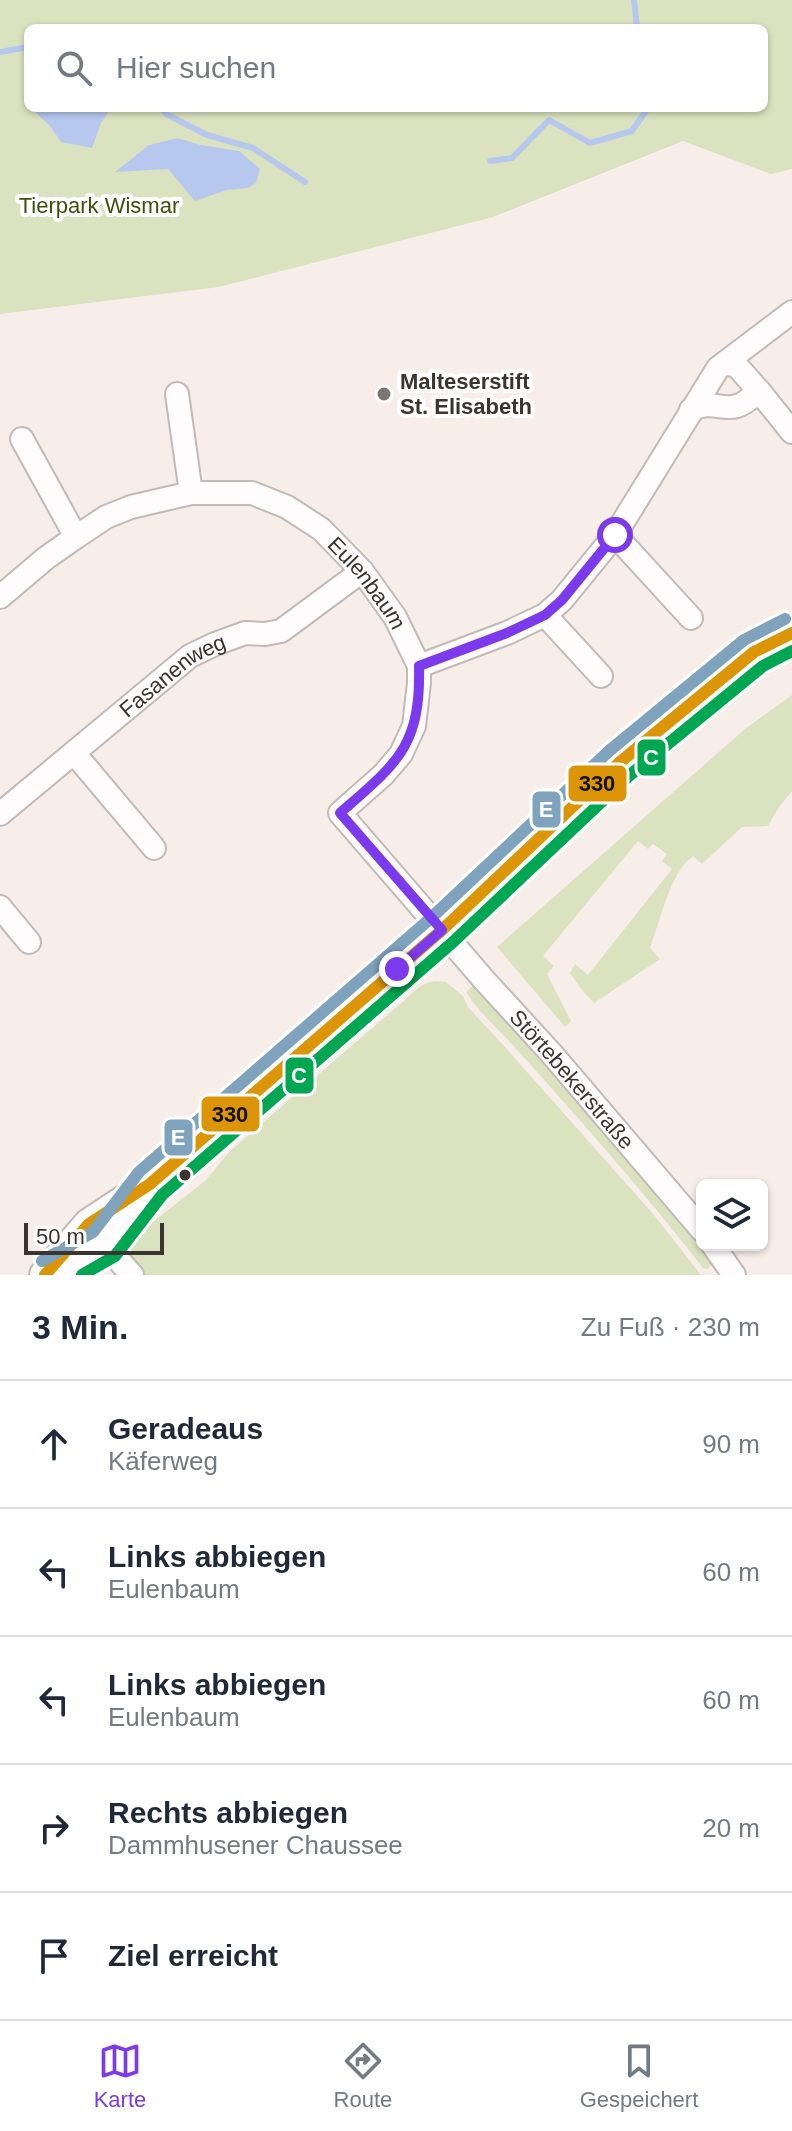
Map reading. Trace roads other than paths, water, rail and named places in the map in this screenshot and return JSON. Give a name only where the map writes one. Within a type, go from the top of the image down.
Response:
[{"type":"street","points":[[419,666],[507,633],[545,615],[562,600],[615,535],[715,372],[792,312]]},
{"type":"street","points":[[724,364],[736,365],[742,370],[792,432]]},
{"type":"street","points":[[691,410],[708,404],[739,406],[759,391]]},
{"type":"street","points":[[177,394],[191,493]]},
{"type":"street","points":[[22,439],[76,537]]},
{"type":"street","name":"Eulenbaum","points":[[0,597],[46,558],[106,517],[131,507],[191,493],[252,493],[287,507],[321,529],[362,571],[395,617],[419,666],[414,726],[401,754],[383,775],[340,813],[442,930]]},
{"type":"street","points":[[615,535],[691,618]]},
{"type":"street","name":"Fasanenweg","points":[[0,814],[190,656],[245,633],[281,631],[362,571]]},
{"type":"street","points":[[545,615],[601,676]]},
{"type":"street","points":[[48,1275],[89,1224],[150,1184],[442,930],[619,763],[754,652],[792,633]]},
{"type":"street","points":[[74,753],[154,848]]},
{"type":"street","points":[[0,907],[29,942]]},
{"type":"street","name":"Störtebekerstraße","points":[[442,930],[696,1223]]},
{"type":"street","points":[[48,1275],[104,1244],[150,1184]]},
{"type":"street","points":[[104,1244],[132,1275]]},
{"type":"street","points":[[717,1251],[734,1275]]},
{"type":"water","points":[[35,112],[108,112],[92,148],[61,142]]},
{"type":"water","points":[[177,138],[239,151],[260,169],[256,183],[248,188],[227,190],[195,201],[168,169],[115,172],[149,145]]},
{"type":"waterway","points":[[634,0],[637,24]]},
{"type":"waterway","points":[[0,52],[24,48]]},
{"type":"waterway","points":[[165,112],[207,135],[253,148],[305,182]]},
{"type":"waterway","points":[[490,161],[512,158],[549,120],[590,143],[632,131],[645,112]]},
{"type":"place","name":"Malteserstift St. Elisabeth","points":[[384,394]]},
{"type":"park label","name":"Tierpark Wismar","points":[[99,205]]}]
